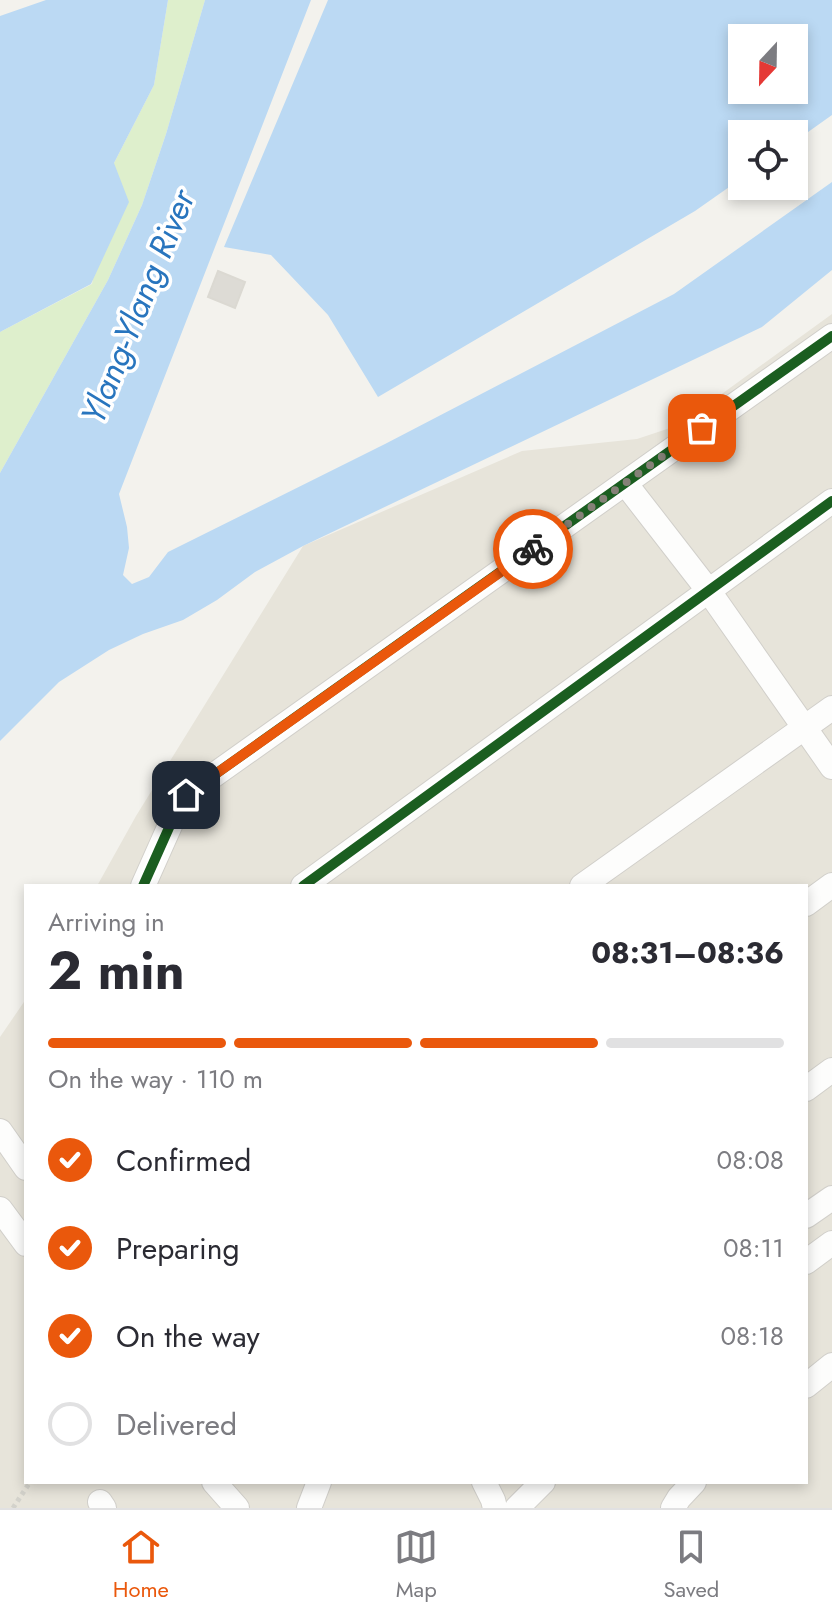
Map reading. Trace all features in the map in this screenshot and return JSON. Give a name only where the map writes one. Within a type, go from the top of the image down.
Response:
[{"type":"street","points":[[144,884],[186,795],[832,336]]},
{"type":"street","points":[[625,483],[708,590],[832,767]]},
{"type":"street","points":[[306,884],[832,501]]},
{"type":"street","points":[[585,884],[832,708]]},
{"type":"street","points":[[808,903],[832,885]]},
{"type":"street","points":[[808,1088],[832,1070]]},
{"type":"street","points":[[0,1131],[24,1165]]},
{"type":"street","points":[[808,1215],[832,1198]]},
{"type":"street","points":[[0,1209],[24,1241]]},
{"type":"street","points":[[808,1261],[832,1243]]},
{"type":"street","points":[[808,1384],[832,1365]]},
{"type":"street","points":[[216,1484],[237,1508]]},
{"type":"street","points":[[309,1508],[316,1484]]},
{"type":"street","points":[[485,1484],[495,1508]]},
{"type":"street","points":[[517,1508],[541,1484]]},
{"type":"street","points":[[673,1508],[692,1484]]},
{"type":"path","points":[[13,1508],[29,1484]]},
{"type":"shaded area","points":[[832,314],[832,1508],[0,1508],[0,1037],[24,1002],[24,1484],[808,1484],[808,884],[98,884],[136,816],[303,546],[522,451],[637,439],[679,425]]},
{"type":"green space","points":[[168,0],[205,0],[142,205],[108,280],[0,473],[0,332],[92,284],[114,163],[154,85]]},
{"type":"water","points":[[46,0],[168,0],[154,85],[114,163],[129,202],[91,284],[0,332],[0,16]]},
{"type":"water","name":"Ylang-Ylang River","points":[[205,0],[311,0],[119,494],[129,548],[123,575],[132,584],[149,577],[168,552],[674,294],[832,182],[832,270],[762,327],[303,546],[255,572],[183,620],[109,650],[59,682],[0,741],[0,473],[108,280],[142,205]]},
{"type":"water","points":[[328,0],[832,0],[832,115],[808,132],[808,120],[728,120],[728,188],[695,211],[378,397],[328,315],[271,255],[224,247]]},
{"type":"building","points":[[218,271],[245,282],[235,308],[208,297]]},
{"type":"cycle path","points":[[144,884],[186,795],[832,336]]},
{"type":"cycle path","points":[[306,884],[832,501]]},
{"type":"way so far","points":[[533,549],[702,428]]},
{"type":"route","points":[[186,795],[533,549]]}]
